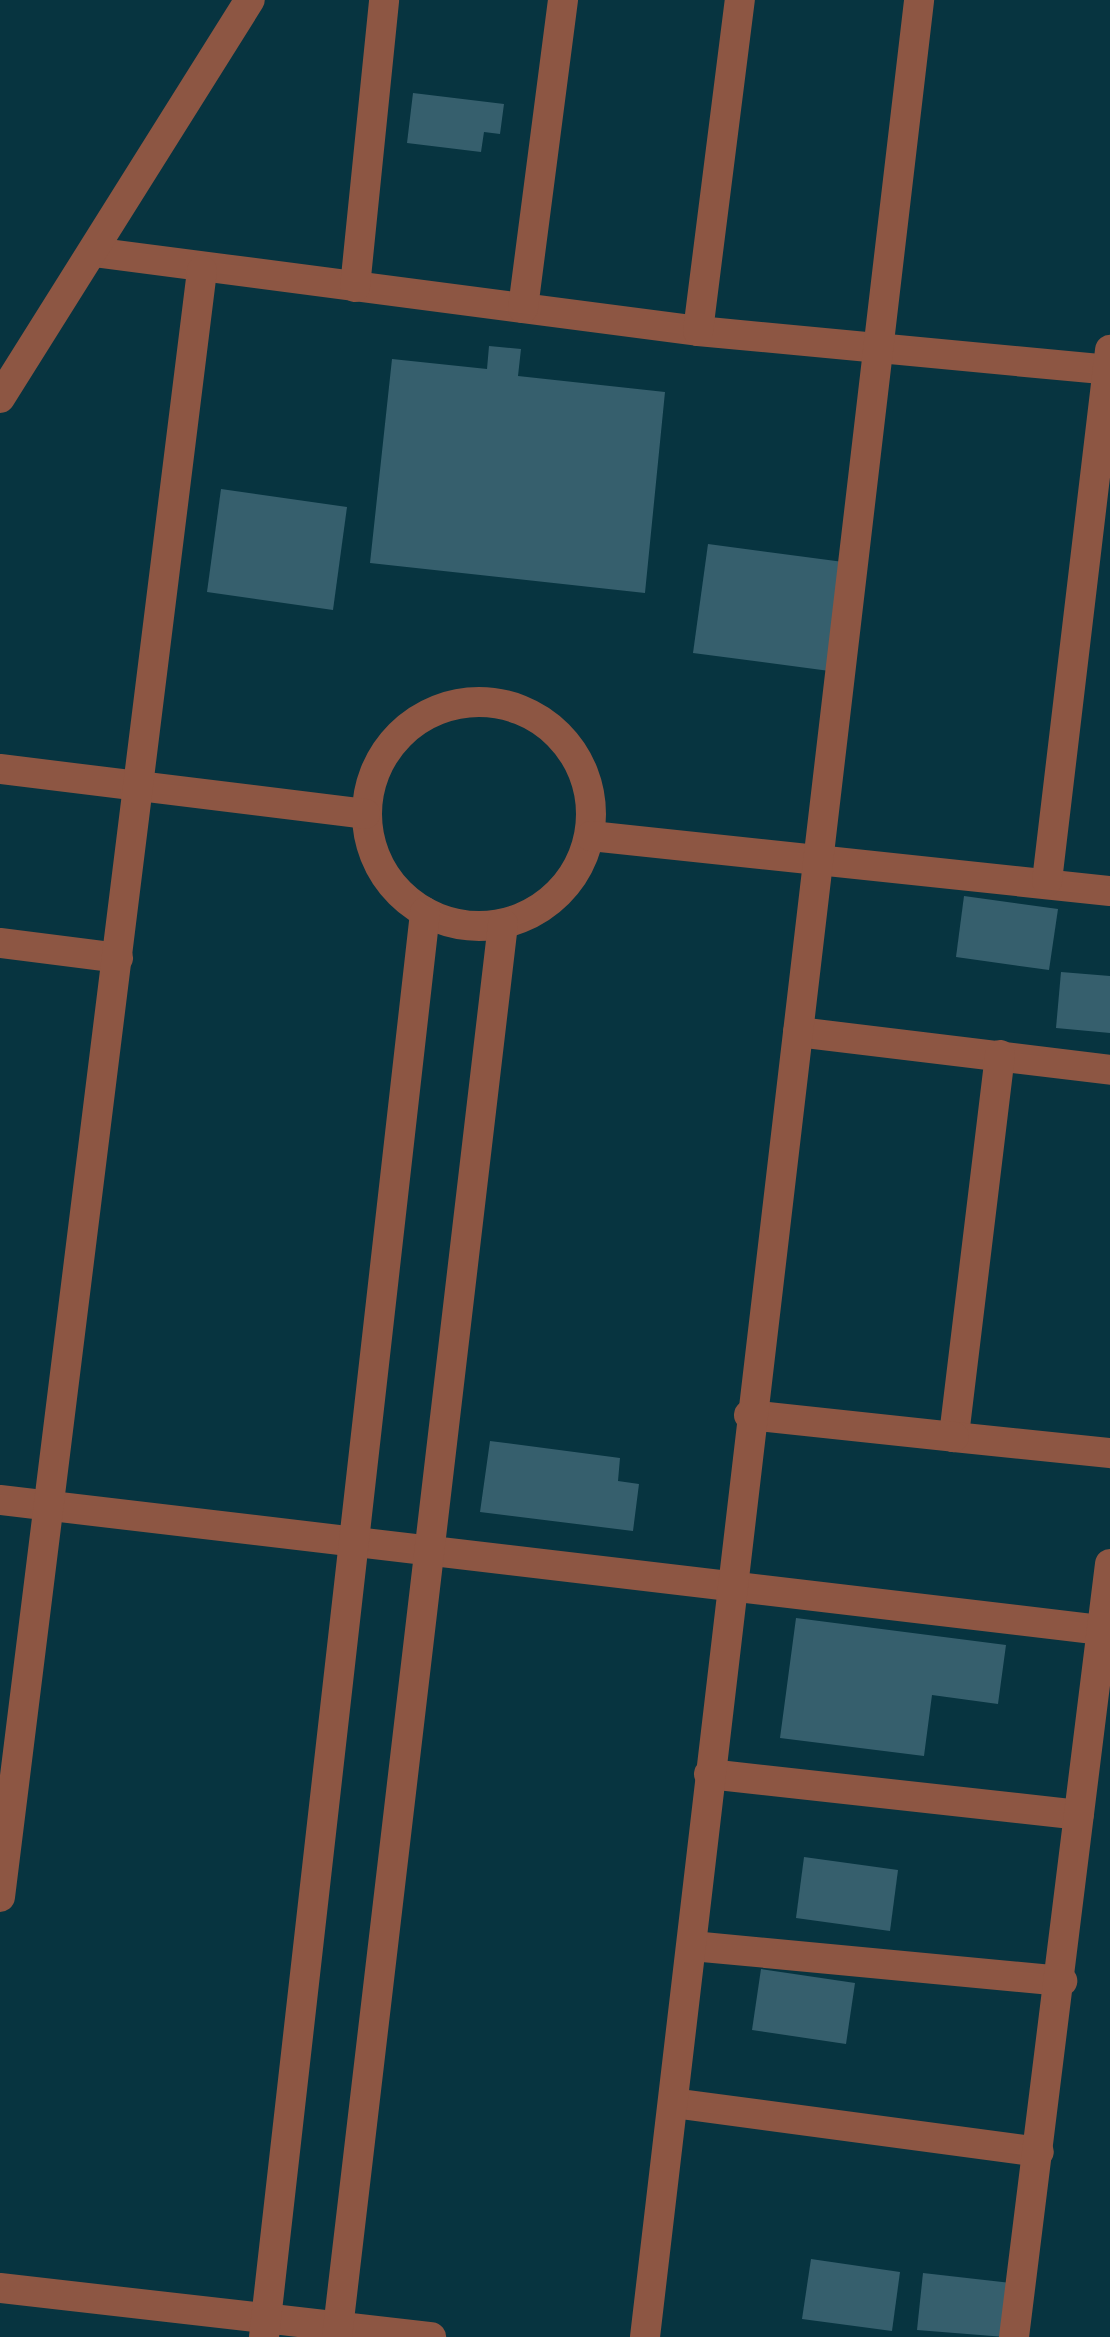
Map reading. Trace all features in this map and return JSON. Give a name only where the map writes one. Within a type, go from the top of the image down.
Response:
[{"type":"street","points":[[0,398],[101,253],[250,0]]},
{"type":"street","points":[[355,287],[384,0]]},
{"type":"street","points":[[524,308],[562,0]]},
{"type":"street","points":[[698,331],[740,0]]},
{"type":"street","points":[[645,2337],[692,1946],[727,1587],[920,0]]},
{"type":"street","points":[[101,253],[202,270],[698,331],[1109,360],[1102,502],[1047,881]]},
{"type":"street","points":[[0,1898],[43,1504],[142,789],[202,270]]},
{"type":"street","points":[[490,702],[552,728],[577,758],[591,836],[570,881],[503,924],[424,912],[394,887],[365,814],[386,751],[413,723],[490,702]]},
{"type":"street","points":[[0,769],[365,814]]},
{"type":"street","points":[[591,836],[1110,890]]},
{"type":"street","points":[[266,2327],[424,912]]},
{"type":"street","points":[[338,2332],[434,1551],[503,924]]},
{"type":"street","points":[[0,943],[118,958]]},
{"type":"street","points":[[798,1032],[1110,1070]]},
{"type":"street","points":[[954,1437],[1000,1055]]},
{"type":"street","points":[[749,1415],[1110,1453]]},
{"type":"street","points":[[0,1500],[1106,1630]]},
{"type":"street","points":[[1014,2337],[1106,1630],[1110,1564]]},
{"type":"street","points":[[710,1774],[1079,1815]]},
{"type":"street","points":[[692,1946],[1062,1981]]},
{"type":"street","points":[[673,2103],[1039,2152]]},
{"type":"street","points":[[0,2288],[266,2327],[431,2337]]},
{"type":"building","points":[[413,93],[504,104],[500,134],[484,132],[481,152],[407,143]]},
{"type":"building","points":[[489,346],[521,349],[518,376],[665,392],[645,593],[370,563],[392,359],[487,369]]},
{"type":"building","points":[[221,489],[347,507],[333,610],[207,592]]},
{"type":"building","points":[[708,544],[851,563],[837,672],[693,653]]},
{"type":"building","points":[[964,896],[1058,909],[1049,970],[956,957]]},
{"type":"building","points":[[1061,972],[1110,976],[1110,1033],[1056,1028]]},
{"type":"building","points":[[490,1441],[620,1458],[618,1481],[639,1484],[633,1531],[480,1512]]},
{"type":"building","points":[[796,1618],[1006,1645],[998,1704],[932,1695],[924,1756],[780,1738]]},
{"type":"building","points":[[804,1857],[898,1870],[890,1931],[796,1918]]},
{"type":"building","points":[[761,1969],[855,1983],[846,2044],[752,2030]]},
{"type":"building","points":[[811,2259],[900,2272],[892,2331],[802,2319]]},
{"type":"building","points":[[923,2273],[1011,2283],[1005,2337],[917,2330]]}]
